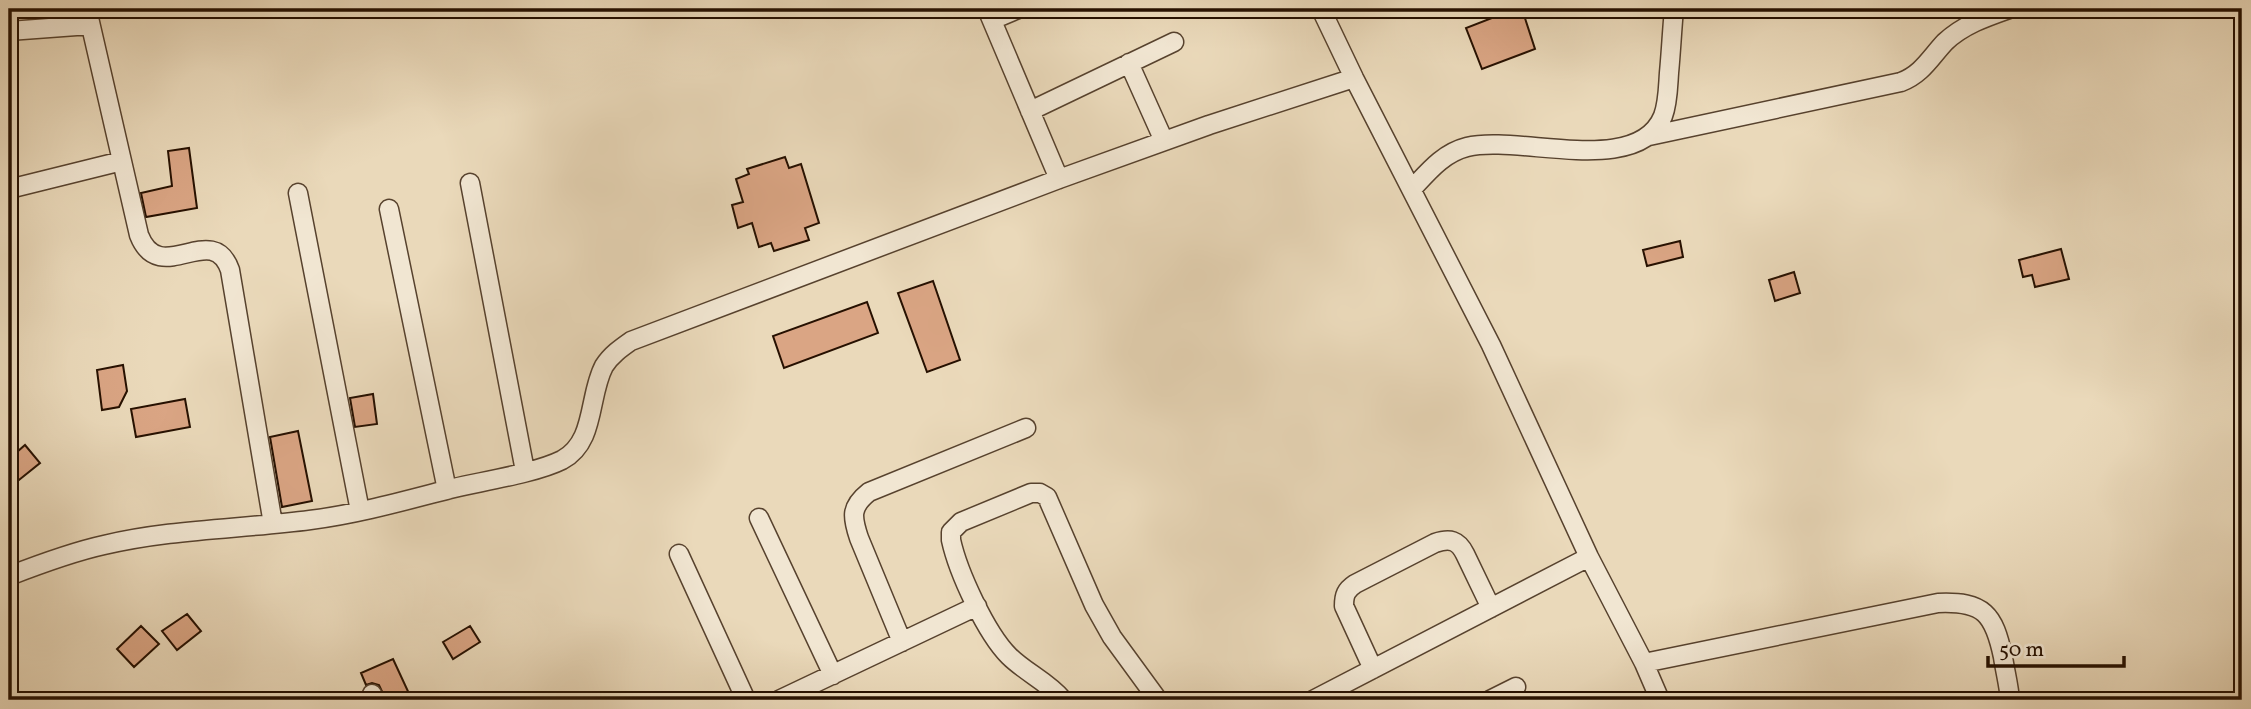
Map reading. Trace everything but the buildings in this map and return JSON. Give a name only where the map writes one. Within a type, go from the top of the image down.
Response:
[{"type":"street","points":[[1018,9],[990,15],[1059,179]]},
{"type":"street","points":[[1321,9],[1491,345],[1589,557],[1644,663],[1660,700]]},
{"type":"street","points":[[1649,136],[1663,116],[1674,9]]},
{"type":"street","points":[[1412,189],[1436,163],[1450,153],[1466,147],[1496,145],[1605,150],[1629,146],[1649,136],[1901,82],[1919,73],[1960,30],[2009,9]]},
{"type":"street","points":[[9,32],[89,17],[143,246],[160,257],[212,250],[221,254],[227,262],[273,524]]},
{"type":"street","points":[[1030,111],[1174,42]]},
{"type":"street","points":[[1129,63],[1164,141]]},
{"type":"street","points":[[9,576],[105,544],[312,520],[360,511],[562,460],[574,451],[583,438],[597,382],[605,365],[617,351],[631,341],[1059,179],[1354,78]]},
{"type":"street","points":[[9,189],[122,161]]},
{"type":"street","points":[[470,183],[525,471]]},
{"type":"street","points":[[298,193],[360,511]]},
{"type":"street","points":[[389,209],[447,490]]},
{"type":"street","points":[[902,642],[859,538],[853,511],[860,499],[869,492],[1026,428]]},
{"type":"street","points":[[1063,700],[1046,682],[1017,663],[1002,648],[986,624],[953,550],[951,532],[961,522],[1021,495],[1040,493],[1052,505],[1094,605],[1112,637],[1158,700]]},
{"type":"street","points":[[759,518],[832,675]]},
{"type":"street","points":[[1373,669],[1344,606],[1348,589],[1366,578],[1435,543],[1454,541],[1461,545],[1491,608]]},
{"type":"street","points":[[679,554],[746,700]]},
{"type":"street","points":[[1313,700],[1589,557]]},
{"type":"street","points":[[1644,663],[1938,603],[1959,602],[1976,607],[1989,616],[1997,632],[2010,700]]},
{"type":"street","points":[[779,700],[977,606]]},
{"type":"street","points":[[1490,700],[1516,687]]}]
